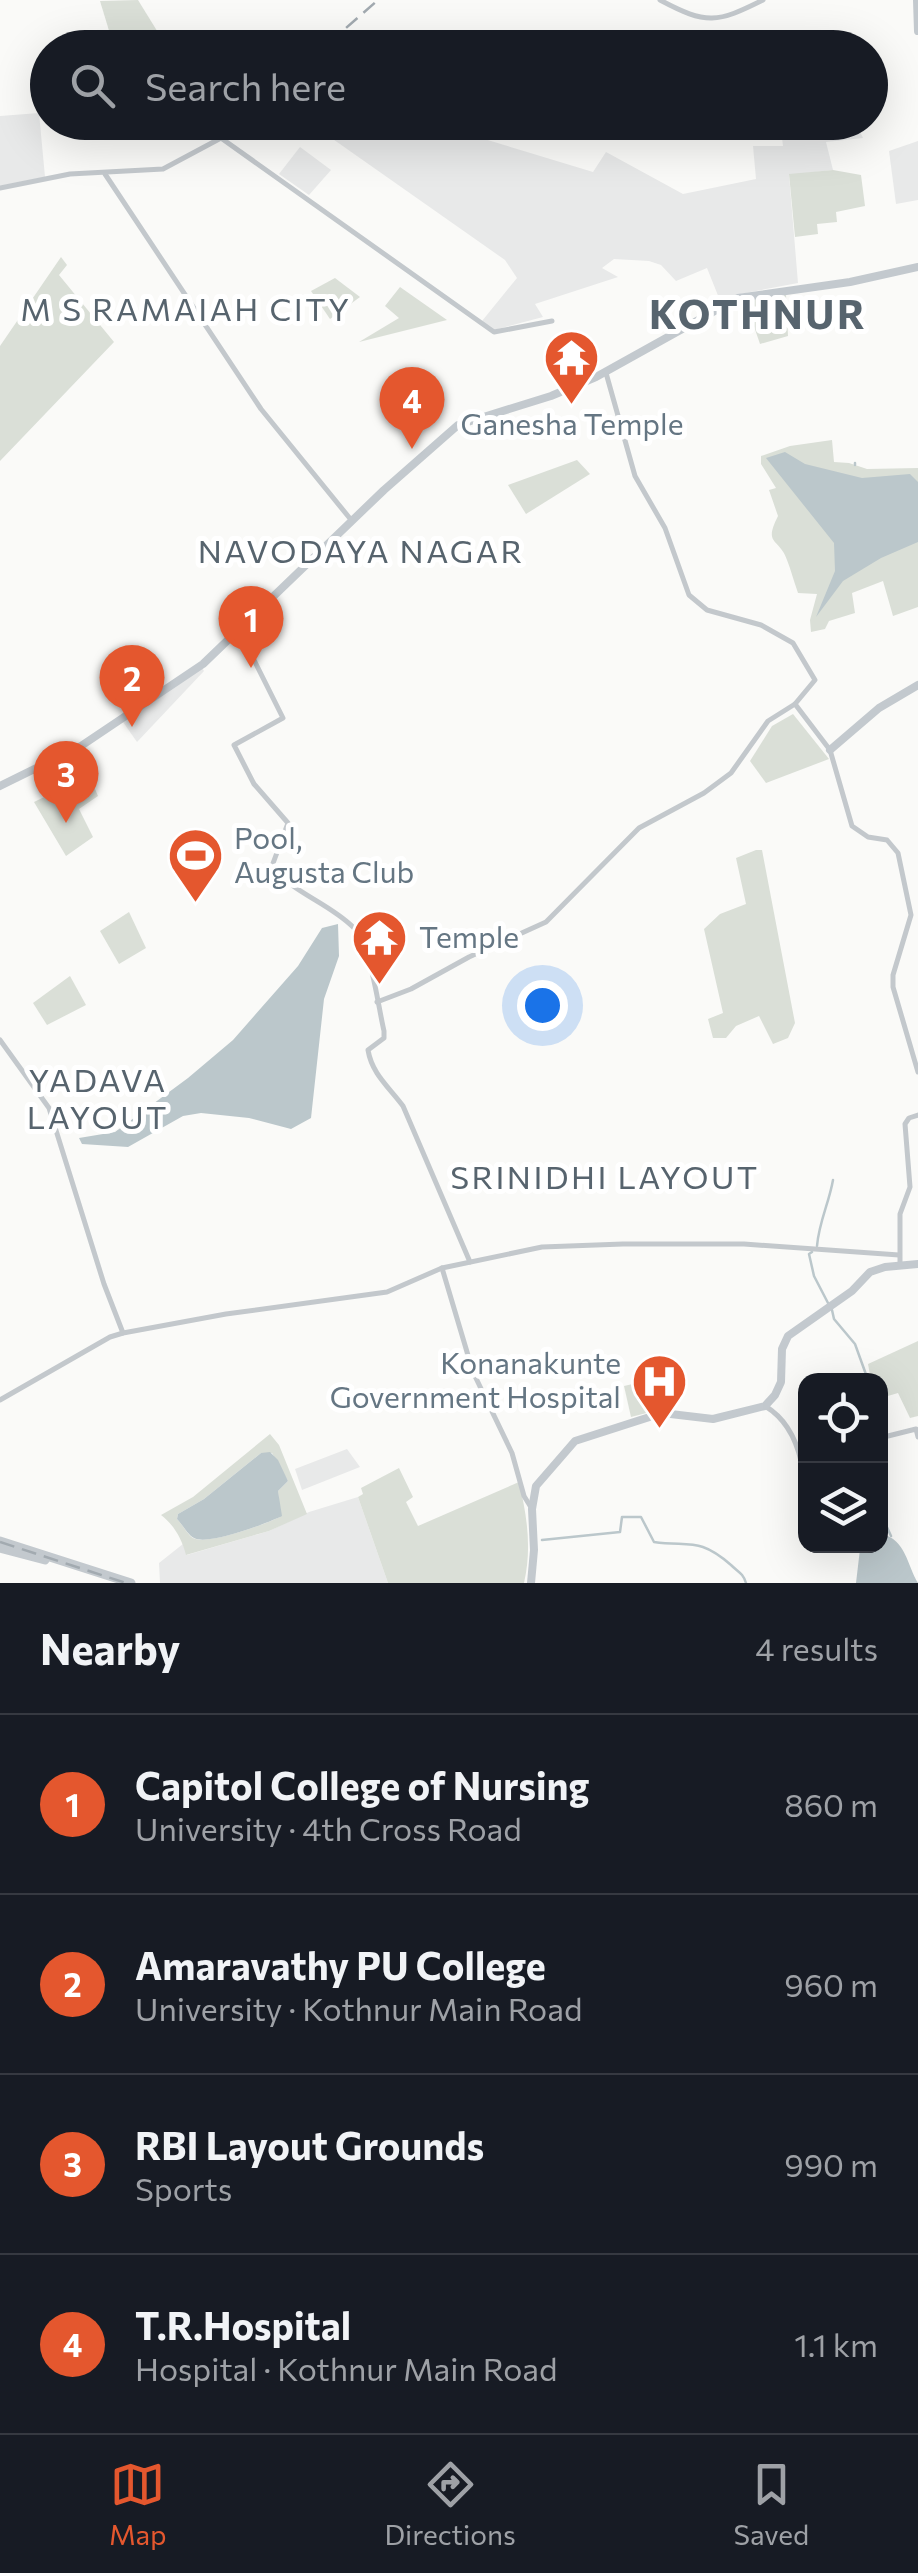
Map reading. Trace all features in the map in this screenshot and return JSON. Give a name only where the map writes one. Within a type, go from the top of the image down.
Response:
[{"type":"highway","points":[[0,1544],[114,1583]]},
{"type":"highway","points":[[0,1544],[131,1583]]},
{"type":"main road","points":[[916,0],[918,30]]},
{"type":"main road","points":[[0,783],[87,739],[195,670],[458,425],[552,396],[606,372],[738,298],[850,282],[918,267]]},
{"type":"main road","points":[[831,752],[894,700],[918,687]]},
{"type":"main road","points":[[532,1583],[537,1494],[578,1440],[663,1413],[714,1419],[765,1406],[781,1382],[785,1340],[852,1291],[870,1272],[918,1264]]},
{"type":"street","points":[[663,0],[689,13],[719,20],[761,0]]},
{"type":"street","points":[[0,188],[69,174],[171,166],[217,140]]},
{"type":"street","points":[[224,140],[494,332],[552,321]]},
{"type":"street","points":[[104,172],[261,409],[352,521]]},
{"type":"street","points":[[377,1002],[546,922],[639,828],[704,793],[731,773],[768,721],[795,704],[815,679],[794,643],[762,626],[707,610],[689,594],[666,528],[635,476],[606,372]]},
{"type":"street","points":[[238,628],[283,718],[234,745],[254,784],[288,823],[272,866],[353,927],[364,953],[384,1036],[368,1050],[371,1063],[402,1106],[470,1262]]},
{"type":"street","points":[[795,704],[831,752],[852,826],[868,837],[886,840],[898,853],[911,915],[893,987],[918,1072]]},
{"type":"street","points":[[0,1040],[48,1108],[123,1333]]},
{"type":"street","points":[[900,1266],[900,1214],[910,1187],[906,1124],[908,1118],[918,1115]]},
{"type":"street","points":[[0,1400],[123,1333],[386,1292],[442,1268],[542,1247],[745,1244],[900,1255]]},
{"type":"street","points":[[442,1268],[473,1372],[512,1453],[524,1496],[534,1510]]},
{"type":"street","points":[[765,1406],[780,1417],[798,1456]]},
{"type":"street","points":[[888,1436],[916,1429],[918,1437]]},
{"type":"shaded area","points":[[138,0],[157,30],[109,30],[100,1]]},
{"type":"shaded area","points":[[30,114],[30,140],[42,140],[45,177],[0,186],[0,116]]},
{"type":"shaded area","points":[[334,140],[487,140],[593,172],[606,152],[683,194],[756,179],[753,146],[783,146],[782,140],[844,140],[826,142],[833,170],[789,175],[798,283],[719,298],[707,268],[676,281],[661,265],[614,259],[602,268],[618,277],[535,304],[543,317],[494,330],[482,321],[517,278],[505,260]]},
{"type":"shaded area","points":[[918,141],[918,200],[896,204],[889,151]]},
{"type":"shaded area","points":[[300,147],[331,170],[309,195],[279,174]]},
{"type":"shaded area","points":[[833,170],[861,175],[865,206],[836,212],[837,222],[817,224],[818,234],[795,237],[789,174]]},
{"type":"shaded area","points":[[61,257],[67,265],[59,275],[114,342],[0,461],[0,346]]},
{"type":"shaded area","points":[[335,278],[360,297],[330,319],[311,291]]},
{"type":"shaded area","points":[[400,287],[447,320],[359,342],[399,318],[385,306]]},
{"type":"shaded area","points":[[786,295],[788,336],[760,344],[745,300]]},
{"type":"shaded area","points":[[832,440],[834,462],[867,469],[918,468],[918,607],[893,616],[883,581],[852,593],[855,613],[811,632],[817,594],[798,593],[784,553],[772,537],[778,516],[769,490],[776,488],[761,464],[761,456],[790,446]]},
{"type":"shaded area","points":[[785,452],[805,464],[862,478],[910,474],[918,482],[918,542],[843,581],[816,617],[835,571],[834,543],[766,458]]},
{"type":"shaded area","points":[[577,460],[590,474],[526,514],[508,485]]},
{"type":"shaded area","points":[[202,668],[204,671],[137,742],[123,722]]},
{"type":"shaded area","points":[[793,714],[829,759],[766,783],[750,761],[772,726]]},
{"type":"shaded area","points":[[89,775],[98,796],[79,809],[93,837],[66,856],[34,802]]},
{"type":"shaded area","points":[[762,850],[795,1023],[788,1038],[773,1044],[759,1016],[736,1026],[726,1038],[713,1038],[708,1019],[723,1013],[704,929],[720,914],[746,904],[736,858]]},
{"type":"shaded area","points":[[129,912],[146,948],[119,964],[100,931]]},
{"type":"shaded area","points":[[338,924],[339,956],[324,999],[311,1118],[291,1129],[249,1118],[201,1113],[183,1116],[128,1147],[82,1144],[79,1138],[115,1132],[233,1040],[298,966],[322,928]]},
{"type":"shaded area","points":[[70,976],[86,1005],[47,1025],[33,1003]]},
{"type":"shaded area","points":[[918,1341],[918,1416],[910,1418],[898,1393],[888,1396],[888,1373],[870,1373],[868,1364]]},
{"type":"shaded area","points":[[663,1377],[670,1407],[631,1417],[624,1386]]},
{"type":"shaded area","points":[[270,1434],[279,1445],[307,1514],[269,1531],[186,1555],[177,1533],[161,1515],[193,1497]],"holes":[[[261,1453],[272,1453],[288,1481],[278,1491],[280,1517],[223,1537],[191,1537],[177,1519],[178,1514],[204,1499]]]},
{"type":"shaded area","points":[[347,1449],[360,1467],[302,1490],[295,1469]]},
{"type":"shaded area","points":[[270,1452],[288,1481],[278,1491],[282,1516],[238,1533],[212,1539],[194,1538],[177,1519],[178,1514],[204,1499],[261,1453]]},
{"type":"shaded area","points":[[399,1468],[413,1497],[406,1502],[418,1526],[519,1482],[528,1532],[524,1583],[388,1583],[358,1497],[363,1494],[361,1488]]},
{"type":"shaded area","points":[[358,1497],[388,1583],[160,1583],[159,1563],[183,1544],[187,1555],[269,1531],[309,1512]]},
{"type":"shaded area","points":[[888,1537],[901,1547],[918,1583],[856,1583],[860,1553],[888,1553]]},
{"type":"waterway","points":[[817,1246],[833,1180]]},
{"type":"waterway","points":[[812,1252],[809,1254],[814,1276],[828,1303]]},
{"type":"waterway","points":[[832,1310],[834,1319],[855,1344],[865,1373]]},
{"type":"waterway","points":[[542,1540],[620,1532],[622,1517],[641,1517],[654,1542],[711,1550],[740,1573],[746,1583]]},
{"type":"waterway","points":[[888,1529],[891,1536]]},
{"type":"railway","points":[[345,30],[378,0]]},
{"type":"railway","points":[[0,1542],[126,1583]]},
{"type":"place","name":"Ganesha Temple","points":[[572,406]]},
{"type":"place","name":"T.R.Hospital","points":[[412,449]]},
{"type":"place","name":"Capitol College of Nursing","points":[[251,668]]},
{"type":"place","name":"Amaravathy PU College","points":[[132,727]]},
{"type":"place","name":"RBI Layout Grounds","points":[[66,823]]},
{"type":"place","name":"Pool, Augusta Club","points":[[195,905]]},
{"type":"place","name":"Temple","points":[[380,987]]},
{"type":"place","name":"Konanakunte Government Hospital","points":[[660,1430]]},
{"type":"district","name":"M S RAMAIAH CITY","points":[[186,310]]},
{"type":"district","name":"KOTHNUR","points":[[758,315]]},
{"type":"district","name":"NAVODAYA NAGAR","points":[[361,552]]},
{"type":"district","name":"YADAVA LAYOUT","points":[[98,1100]]},
{"type":"district","name":"SRINIDHI LAYOUT","points":[[605,1178]]}]
